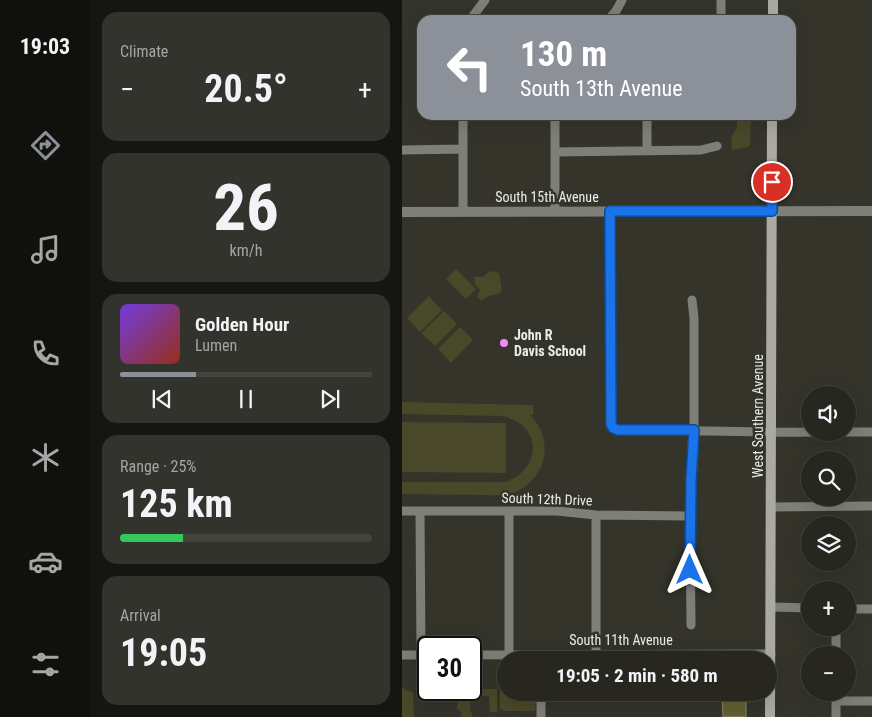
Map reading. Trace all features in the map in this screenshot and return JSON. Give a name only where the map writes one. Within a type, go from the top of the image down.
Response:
[{"type":"main road","points":[[773,0],[773,15]]},
{"type":"main road","name":"West Southern Avenue","points":[[771,651],[772,120]]},
{"type":"main road","name":"West Southern Avenue","points":[[770,701],[770,717]]},
{"type":"street","points":[[474,15],[485,0]]},
{"type":"street","points":[[612,15],[622,0]]},
{"type":"street","points":[[720,0],[720,15]]},
{"type":"street","points":[[463,120],[463,211]]},
{"type":"street","points":[[555,120],[555,211]]},
{"type":"street","points":[[647,120],[647,150]]},
{"type":"street","points":[[555,152],[701,150],[718,146]]},
{"type":"street","points":[[402,150],[462,149]]},
{"type":"street","points":[[610,211],[611,427],[618,430],[801,432]]},
{"type":"street","name":"South 15th Avenue","points":[[402,212],[872,211]]},
{"type":"street","points":[[691,624],[690,516],[694,430],[694,318],[692,300]]},
{"type":"street","points":[[856,432],[872,432]]},
{"type":"street","points":[[772,507],[872,506]]},
{"type":"street","name":"South 12th Drive","points":[[402,511],[557,511],[596,514],[690,516]]},
{"type":"street","points":[[420,511],[424,636]]},
{"type":"street","points":[[509,511],[509,651]]},
{"type":"street","points":[[596,514],[596,651]]},
{"type":"street","points":[[772,607],[801,608]]},
{"type":"street","points":[[856,609],[872,609]]},
{"type":"street","name":"South 11th Avenue","points":[[482,654],[497,654]]},
{"type":"street","points":[[402,655],[417,655]]},
{"type":"street","points":[[856,699],[872,701]]},
{"type":"street","points":[[541,701],[541,717]]},
{"type":"street","points":[[836,701],[836,717]]},
{"type":"shaded area","points":[[737,120],[751,120],[750,144],[748,147],[732,150],[731,138],[737,127]]},
{"type":"shaded area","points":[[456,269],[476,289],[466,299],[446,279]]},
{"type":"shaded area","points":[[490,271],[499,273],[502,290],[498,294],[480,300],[477,296],[480,290],[475,284],[474,277],[483,277]]},
{"type":"shaded area","points":[[429,296],[442,310],[420,332],[407,318]]},
{"type":"shaded area","points":[[444,311],[457,324],[435,346],[421,333]]},
{"type":"shaded area","points":[[460,327],[473,340],[451,363],[438,349]]},
{"type":"shaded area","points":[[402,402],[533,405],[533,415],[530,415],[540,429],[545,446],[540,469],[522,489],[506,495],[402,494],[402,482],[506,482],[527,467],[533,446],[530,436],[524,427],[515,420],[501,416],[402,414]]},
{"type":"shaded area","points":[[402,422],[506,423],[506,473],[402,472]]},
{"type":"shaded area","points":[[402,687],[413,692],[414,717],[402,717]]},
{"type":"shaded area","points":[[482,689],[497,689],[497,712],[490,712],[489,696],[482,696]]},
{"type":"shaded area","points":[[458,701],[471,701],[470,710],[473,717],[461,717],[461,712],[457,709]]},
{"type":"shaded area","points":[[500,701],[536,701],[535,711],[504,711],[500,709]]},
{"type":"shaded area","points":[[722,701],[746,701],[746,717],[723,717]]},
{"type":"place","name":"John R Davis School","points":[[504,343]]},
{"type":"route","points":[[690,570],[691,480],[694,430],[618,430],[611,427],[610,211],[772,211],[772,182]]}]
